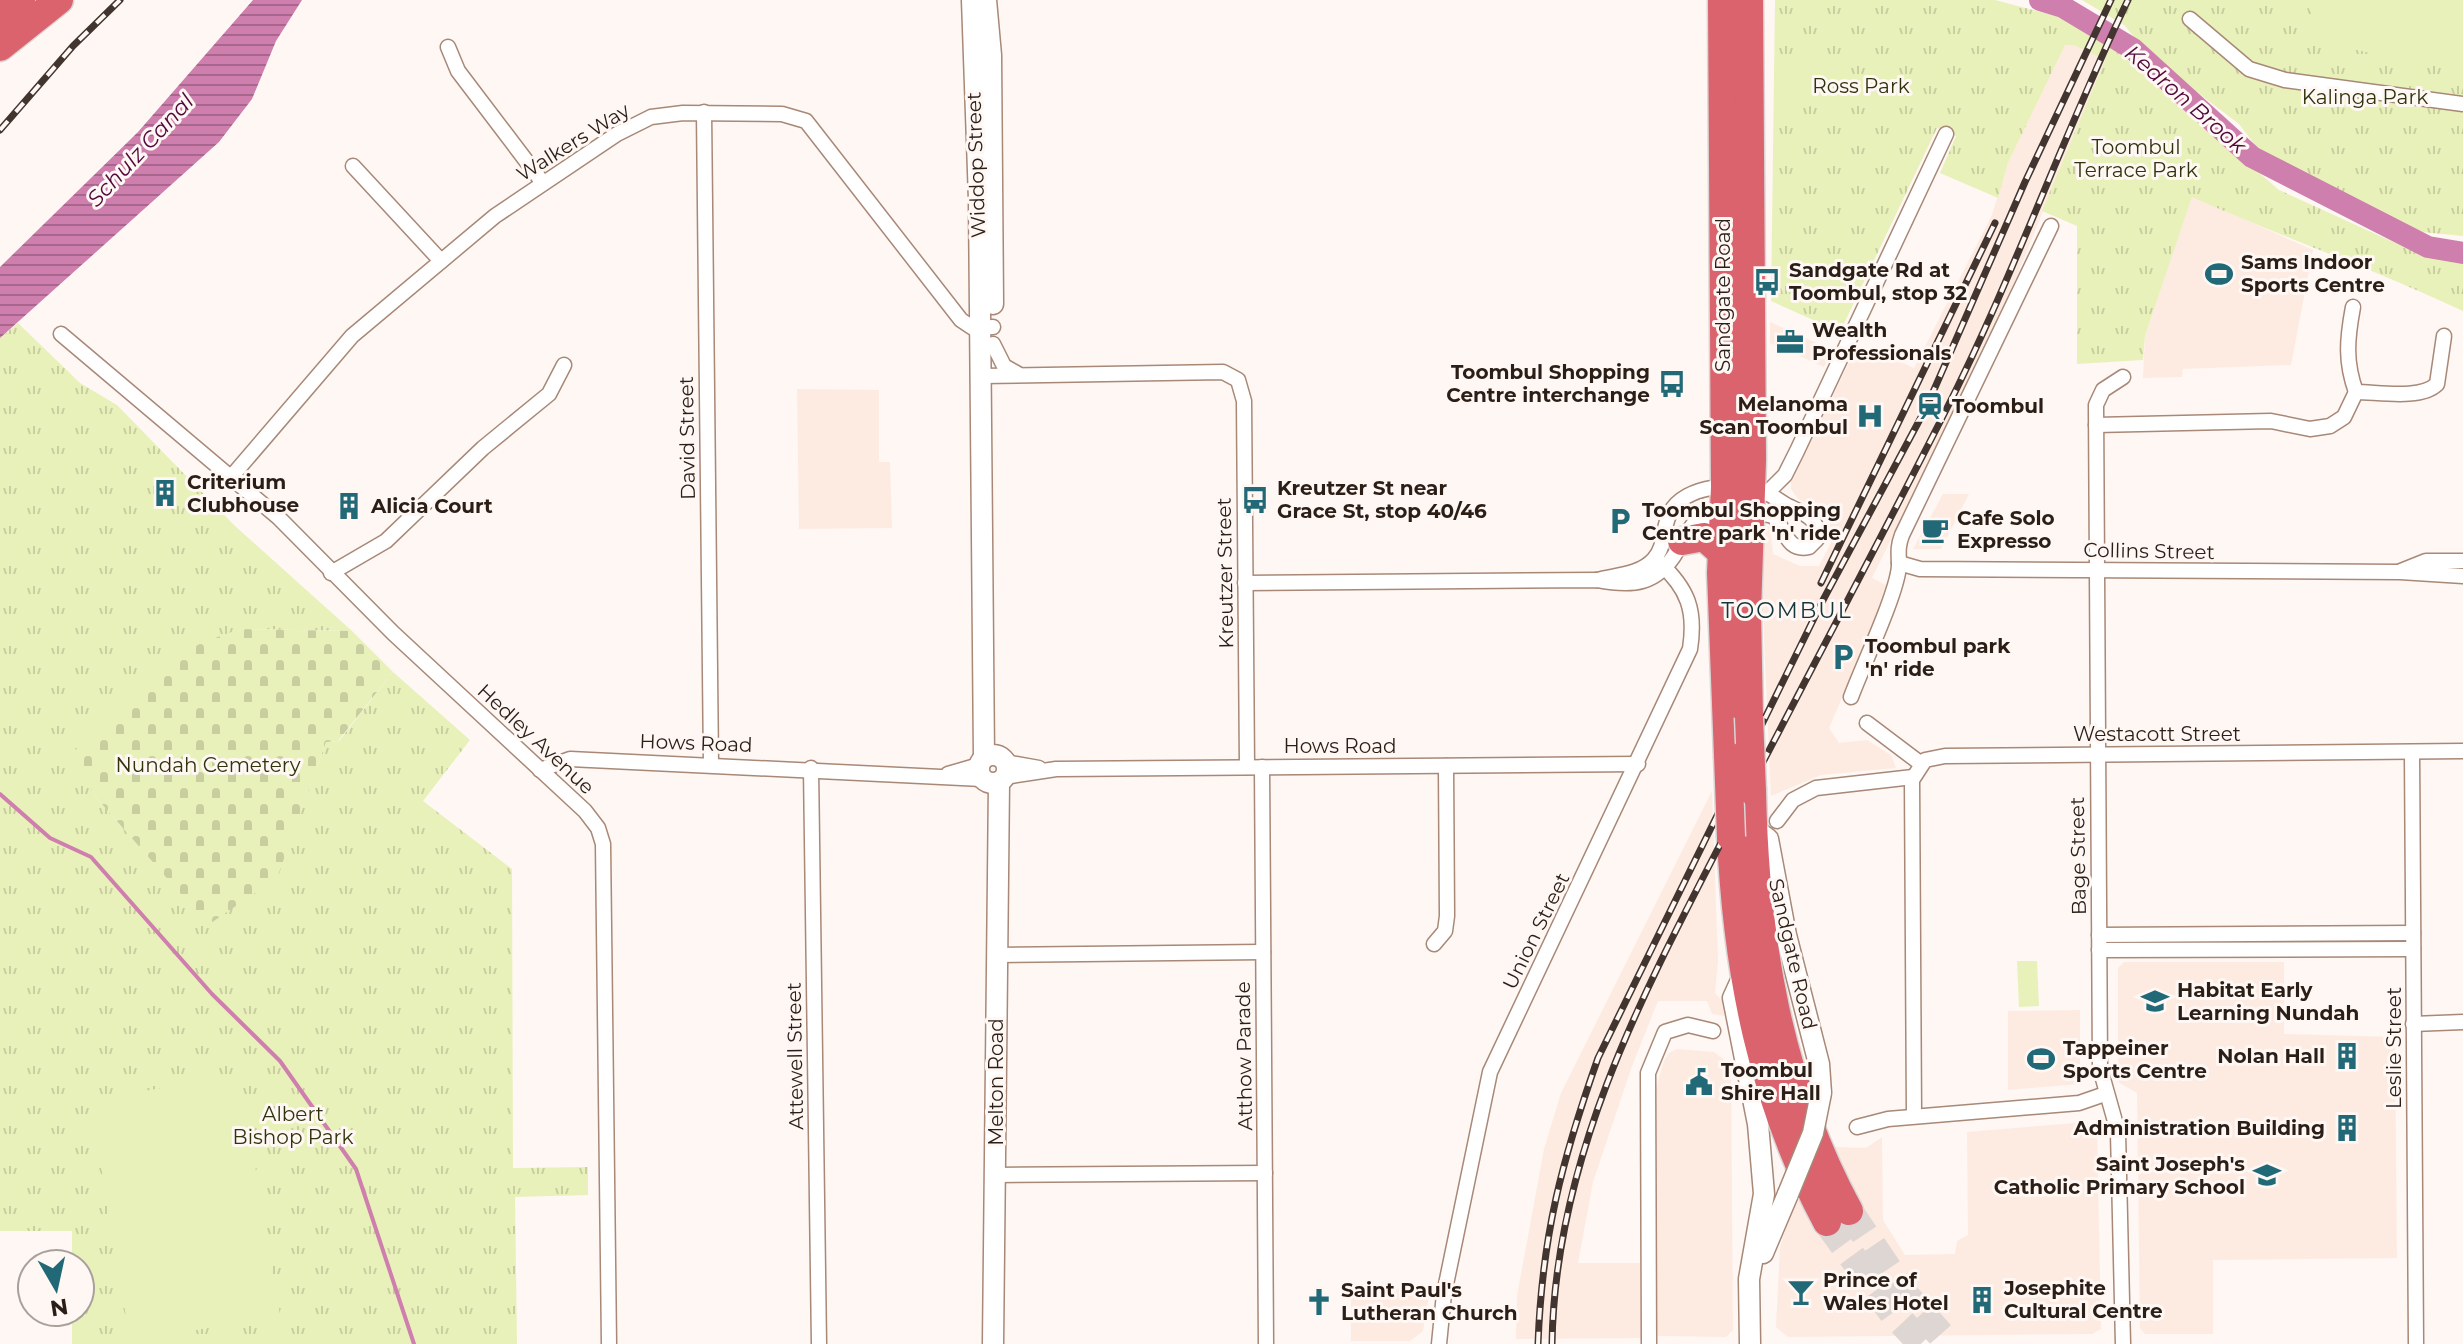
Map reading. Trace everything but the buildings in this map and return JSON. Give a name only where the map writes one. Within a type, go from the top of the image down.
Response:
[{"type":"highway","points":[[0,17],[21,0]]},
{"type":"highway","points":[[0,47],[59,0]]},
{"type":"highway","name":"Sandgate Road","points":[[1722,0],[1743,498],[1749,717],[1758,902],[1779,1034],[1838,1216],[1794,1154],[1773,1099],[1757,1042],[1744,974],[1754,829],[1728,756],[1721,552],[1743,498],[1749,0]]},
{"type":"highway","points":[[1682,541],[1704,537],[1721,552]]},
{"type":"street","name":"Widdop Street","points":[[972,0],[986,328]]},
{"type":"street","name":"Widdop Street","points":[[986,0],[991,55],[986,328]]},
{"type":"street","points":[[2190,19],[2249,69],[2273,77],[2463,104]]},
{"type":"street","points":[[448,47],[458,71],[543,183]]},
{"type":"street","name":"David Street","points":[[704,112],[711,764]]},
{"type":"street","name":"Walkers Way","points":[[232,476],[344,343],[487,222],[638,123],[667,114],[782,114],[806,121],[961,320],[986,328],[1004,366],[1018,374]]},
{"type":"street","points":[[1783,503],[1785,475],[1946,134]]},
{"type":"street","points":[[353,166],[441,261]]},
{"type":"street","points":[[1851,697],[1899,563],[1896,554],[1902,535],[2051,226]]},
{"type":"street","points":[[2096,425],[2271,421],[2310,429],[2330,426],[2344,417],[2356,392],[2346,349],[2353,307]]},
{"type":"street","name":"Melton Road","points":[[986,328],[981,376],[984,727],[1001,803],[996,819],[993,1344]]},
{"type":"street","name":"Hedley Avenue","points":[[61,334],[279,518],[331,573],[593,820],[603,844],[609,1344]]},
{"type":"street","points":[[2356,392],[2421,392],[2433,389],[2437,384],[2444,336]]},
{"type":"street","points":[[331,573],[386,541],[483,448],[549,394],[564,365]]},
{"type":"street","name":"Kreutzer Street","points":[[1018,374],[1223,372],[1238,380],[1244,401],[1245,583],[1254,767]]},
{"type":"street","points":[[981,376],[1018,374]]},
{"type":"street","name":"Bage Street","points":[[2123,377],[2099,397],[2096,425],[2100,1068],[2118,1132],[2123,1344]]},
{"type":"street","points":[[1245,583],[1597,580],[1635,584],[1649,581],[1697,520],[1785,475]]},
{"type":"street","points":[[1661,563],[1676,505],[1698,492],[1783,503],[1812,518],[1818,532],[1814,544],[1804,549],[1793,546],[1773,516],[1743,498]]},
{"type":"street","name":"Collins Street","points":[[2400,572],[2426,561],[2463,561]]},
{"type":"street","name":"Union Street","points":[[1439,1344],[1444,1294],[1490,1072],[1683,667],[1692,633],[1689,598],[1661,563]]},
{"type":"street","name":"Collins Street","points":[[1899,563],[1920,569],[2400,572],[2463,576]]},
{"type":"street","points":[[1867,723],[1916,770],[1914,1116]]},
{"type":"street","name":"Westacott Street","points":[[1754,829],[1793,800],[1816,788],[1916,770],[1934,757],[2463,751]]},
{"type":"street","name":"Leslie Street","points":[[2412,753],[2416,1344]]},
{"type":"street","name":"Hows Road","points":[[540,770],[570,759],[948,774],[992,770],[1638,764]]},
{"type":"street","points":[[1434,944],[1445,931],[1447,916],[1446,766]]},
{"type":"street","name":"Atthow Parade","points":[[1254,767],[1263,952],[1266,1344]]},
{"type":"street","name":"Attewell Street","points":[[811,768],[819,1344]]},
{"type":"street","name":"Sandgate Road","points":[[1754,829],[1768,839],[1786,935],[1819,1064],[1821,1093],[1813,1133],[1760,1267],[1757,1299],[1761,1344]]},
{"type":"street","points":[[2099,942],[2413,933]]},
{"type":"street","points":[[2099,942],[2413,949]]},
{"type":"street","points":[[995,955],[1263,952]]},
{"type":"street","name":"Sandgate Road","points":[[1744,974],[1733,998],[1754,1095],[1764,1194],[1749,1279],[1750,1344]]},
{"type":"street","points":[[2413,1024],[2463,1022]]},
{"type":"street","points":[[1649,1344],[1648,1073],[1658,1040],[1671,1028],[1688,1025],[1713,1031]]},
{"type":"street","points":[[1857,1127],[1914,1116],[2079,1103],[2105,1094]]},
{"type":"street","points":[[996,1175],[1265,1173]]},
{"type":"shaded area","points":[[2064,45],[2076,46],[2105,60],[1997,324],[1872,578],[1890,587],[1829,728],[1839,743],[1867,740],[1891,755],[1896,768],[1821,775],[1771,796],[1761,573],[1763,524],[1770,527],[1773,554],[1800,566],[1819,566],[1837,531],[1829,526],[1834,515],[1798,499],[1791,489],[1791,482],[1853,354],[1878,352],[1914,368],[1992,215],[2008,163]]},
{"type":"shaded area","points":[[2192,196],[2313,250],[2291,365],[2183,369],[2182,377],[2143,378],[2145,336]]},
{"type":"shaded area","points":[[1770,322],[1832,350],[1824,367],[1770,343]]},
{"type":"shaded area","points":[[797,389],[879,390],[879,462],[890,462],[892,528],[799,529]]},
{"type":"shaded area","points":[[1943,494],[1969,494],[1941,549],[1913,549]]},
{"type":"shaded area","points":[[1712,791],[1718,961],[1715,993],[1722,1001],[1724,1016],[1712,1014],[1707,1001],[1658,1001],[1632,1066],[1593,1182],[1578,1263],[1640,1263],[1642,1338],[1516,1339],[1517,1296],[1544,1149],[1561,1093]]},
{"type":"shaded area","name":"Saint Joseph's Catholic Primary School","points":[[2124,962],[2284,962],[2284,1034],[2395,1037],[2397,1258],[2213,1260],[2213,1334],[2145,1334],[2140,1328],[2137,1093],[2118,1082],[2118,968]]},
{"type":"shaded area","name":"Tappeiner Sports Centre","points":[[2080,1010],[2080,1084],[2008,1090],[2008,1011]]},
{"type":"shaded area","points":[[1677,1049],[1714,1052],[1731,1065],[1733,1330],[1726,1337],[1657,1336],[1656,1088],[1664,1061],[1669,1053]]},
{"type":"shaded area","points":[[2087,1122],[2097,1129],[2101,1329],[2092,1334],[1788,1337],[1776,1327],[1780,1247],[1796,1195],[1816,1234],[1863,1207],[1834,1147],[1866,1148],[1882,1137],[1883,1220],[1905,1255],[1955,1254],[1957,1241],[1968,1235],[1967,1132]]},
{"type":"shaded area","points":[[1351,1287],[1430,1290],[1423,1331],[1410,1341],[1351,1341]]},
{"type":"green space","points":[[1775,0],[1995,0],[2060,17],[2116,50],[2279,190],[2424,256],[2463,262],[2463,311],[2192,197],[2145,336],[2143,360],[2077,364],[2077,226],[2042,211],[2105,60],[2076,46],[2065,45],[2008,163],[1998,198],[1940,173],[1956,136],[1937,128],[1840,332],[1771,301]]},
{"type":"green space","name":"Kalinga Park","points":[[2082,0],[2463,0],[2463,236],[2422,232],[2265,158],[2239,124],[2152,58],[2124,25]]},
{"type":"green space","points":[[2304,0],[2463,0],[2463,55],[2429,65],[2342,47],[2316,21]]},
{"type":"green space","points":[[1798,57],[1823,67],[1828,96],[1813,106],[1785,109],[1774,95],[1774,68],[1784,60]]},
{"type":"green space","name":"Albert Bishop Park","points":[[18,323],[80,383],[117,405],[235,526],[352,631],[240,629],[94,795],[208,924],[276,878],[326,742],[339,741],[393,672],[470,740],[423,801],[512,869],[513,1168],[588,1167],[588,1195],[515,1197],[517,1344],[72,1344],[72,1328],[96,1328],[96,1248],[72,1248],[72,1231],[0,1231],[0,338]]},
{"type":"green space","name":"Nundah Cemetery","points":[[240,629],[352,631],[393,672],[338,741],[326,742],[277,878],[208,925],[94,795],[72,753],[175,658],[201,643]]},
{"type":"green space","points":[[2017,961],[2037,961],[2039,1006],[2019,1007]]},
{"type":"green space","points":[[240,1075],[280,1316],[130,1341],[90,1100]]},
{"type":"water","name":"Schulz Canal","points":[[253,0],[302,0],[276,41],[252,99],[219,142],[0,338],[0,267],[138,132]]},
{"type":"waterway","name":"Kedron Brook","points":[[2040,0],[2063,7],[2133,49],[2252,157],[2428,247],[2463,253]]},
{"type":"waterway","points":[[0,794],[50,838],[91,857],[212,994],[280,1061],[356,1169],[414,1344]]},
{"type":"tunnel","points":[[1849,1211],[1907,1297],[1949,1344]]},
{"type":"tunnel","points":[[1827,1222],[1893,1313],[1922,1344]]},
{"type":"railway","points":[[0,130],[73,46],[120,0]]},
{"type":"railway","points":[[1538,1344],[1544,1268],[1556,1198],[1598,1058],[1822,602],[1926,408],[2025,182],[2111,0]]},
{"type":"railway","points":[[1552,1344],[1557,1272],[1570,1203],[1589,1135],[1613,1068],[1672,939],[1970,361],[2128,0]]},
{"type":"railway","points":[[1821,583],[1995,223]]},
{"type":"place","name":"Sams Indoor Sports Centre","points":[[2219,274]]},
{"type":"place","name":"Sandgate Rd at Toombul, stop 32","points":[[1767,282]]},
{"type":"place","name":"Wealth Professionals","points":[[1790,342]]},
{"type":"place","name":"Toombul Shopping Centre interchange","points":[[1672,384]]},
{"type":"place","name":"Toombul","points":[[1930,406]]},
{"type":"place","name":"Melanoma Scan Toombul","points":[[1870,416]]},
{"type":"place","name":"Criterium Clubhouse","points":[[165,493]]},
{"type":"place","name":"Kreutzer St near Grace St, stop 40/46","points":[[1255,500]]},
{"type":"place","name":"Alicia Court","points":[[349,506]]},
{"type":"place","name":"Toombul Shopping Centre park 'n' ride","points":[[1620,521]]},
{"type":"place","name":"Cafe Solo Expresso","points":[[1935,530]]},
{"type":"place","name":"Toombul park 'n' ride","points":[[1843,657]]},
{"type":"place","name":"Habitat Early Learning Nundah","points":[[2155,1001]]},
{"type":"place","name":"Nolan Hall","points":[[2347,1056]]},
{"type":"place","name":"Tappeiner Sports Centre","points":[[2041,1059]]},
{"type":"place","name":"Toombul Shire Hall","points":[[1699,1082]]},
{"type":"place","name":"Administration Building","points":[[2347,1128]]},
{"type":"place","name":"Saint Joseph's Catholic Primary School","points":[[2267,1175]]},
{"type":"place","name":"Prince of Wales Hotel","points":[[1801,1292]]},
{"type":"place","name":"Josephite Cultural Centre","points":[[1982,1300]]},
{"type":"place","name":"Saint Paul's Lutheran Church","points":[[1319,1302]]},
{"type":"district","name":"TOOMBUL","points":[[1787,610]]},
{"type":"park label","name":"Ross Park","points":[[1861,86]]},
{"type":"park label","name":"Toombul Terrace Park","points":[[2136,158]]}]
